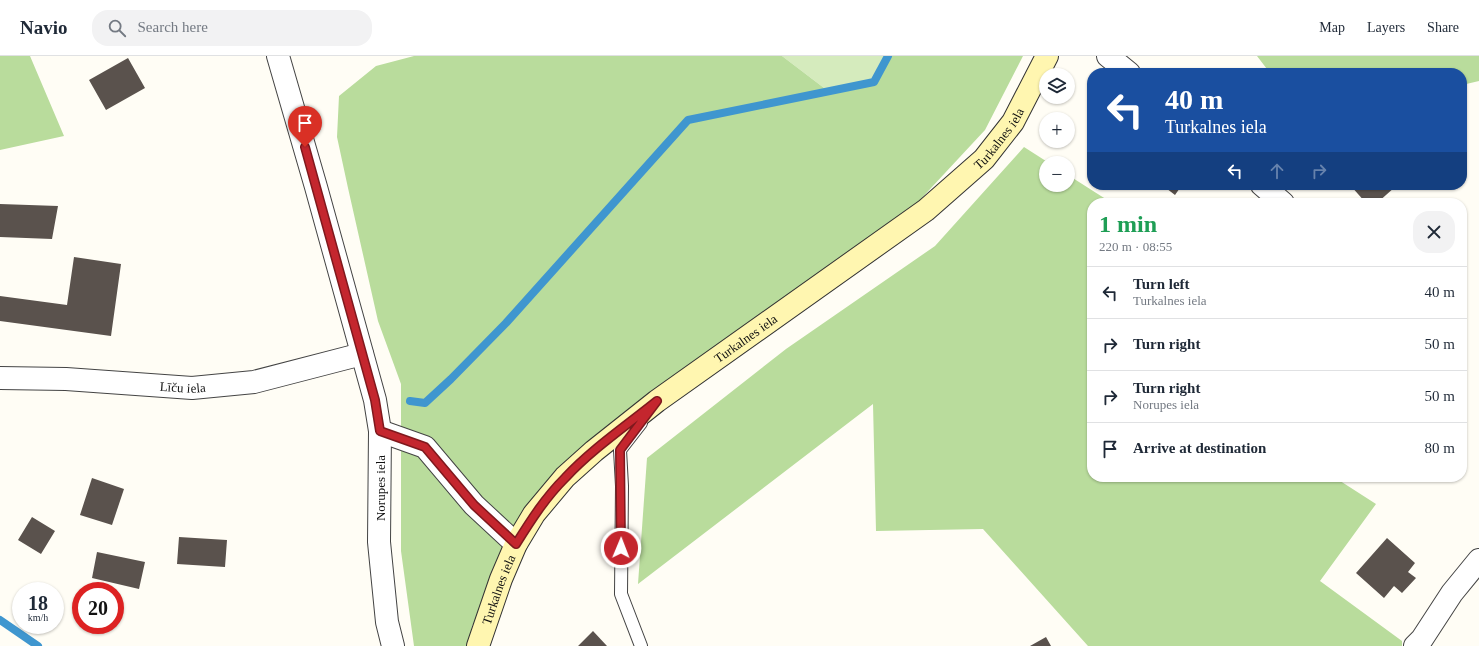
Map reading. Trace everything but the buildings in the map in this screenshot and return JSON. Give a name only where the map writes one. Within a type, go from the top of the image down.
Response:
[{"type":"main road","name":"Turkalnes iela","points":[[478,646],[501,579],[516,544],[534,514],[565,477],[594,451],[657,401],[926,210],[984,159],[1013,122],[1047,56]]},
{"type":"street","name":"Norupes iela","points":[[278,56],[375,400],[380,431],[379,542],[387,622],[393,646]]},
{"type":"street","points":[[1108,56],[1123,68]]},
{"type":"street","points":[[1268,190],[1277,198]]},
{"type":"street","name":"Līču iela","points":[[0,378],[66,379],[192,388],[254,382],[362,354]]},
{"type":"street","points":[[380,431],[425,447],[474,505],[516,544]]},
{"type":"street","points":[[1415,646],[1422,639],[1452,593],[1479,560]]},
{"type":"lane","points":[[640,646],[620,594],[622,486],[620,450],[657,401]]},
{"type":"green space","points":[[0,56],[30,56],[64,136],[0,150]]},
{"type":"green space","points":[[414,56],[782,56],[828,91],[874,82],[888,56],[1023,56],[985,130],[905,216],[547,485],[472,626],[469,646],[414,646],[401,551],[401,384],[378,321],[337,137],[339,96],[376,66]]},
{"type":"green space","points":[[782,56],[888,56],[874,82],[828,91]]},
{"type":"green space","points":[[1257,56],[1479,56],[1479,81],[1467,84],[1467,68],[1266,68]]},
{"type":"green space","points":[[1024,147],[1039,157],[1039,192],[1075,192],[1075,179],[1087,187],[1087,190],[1092,190],[1104,198],[1087,198],[1087,482],[1342,482],[1376,504],[1320,581],[1402,641],[1402,646],[1088,646],[983,529],[876,531],[873,404],[638,584],[647,458],[786,349],[935,246]]},
{"type":"waterway","points":[[410,401],[425,403],[451,379],[506,323],[688,120],[874,82],[888,56]]},
{"type":"waterway","points":[[0,620],[38,646]]},
{"type":"route","points":[[305,147],[375,400],[380,431],[425,447],[474,505],[516,544],[534,514],[565,477],[594,451],[657,401],[620,450],[622,486],[621,548]]}]
